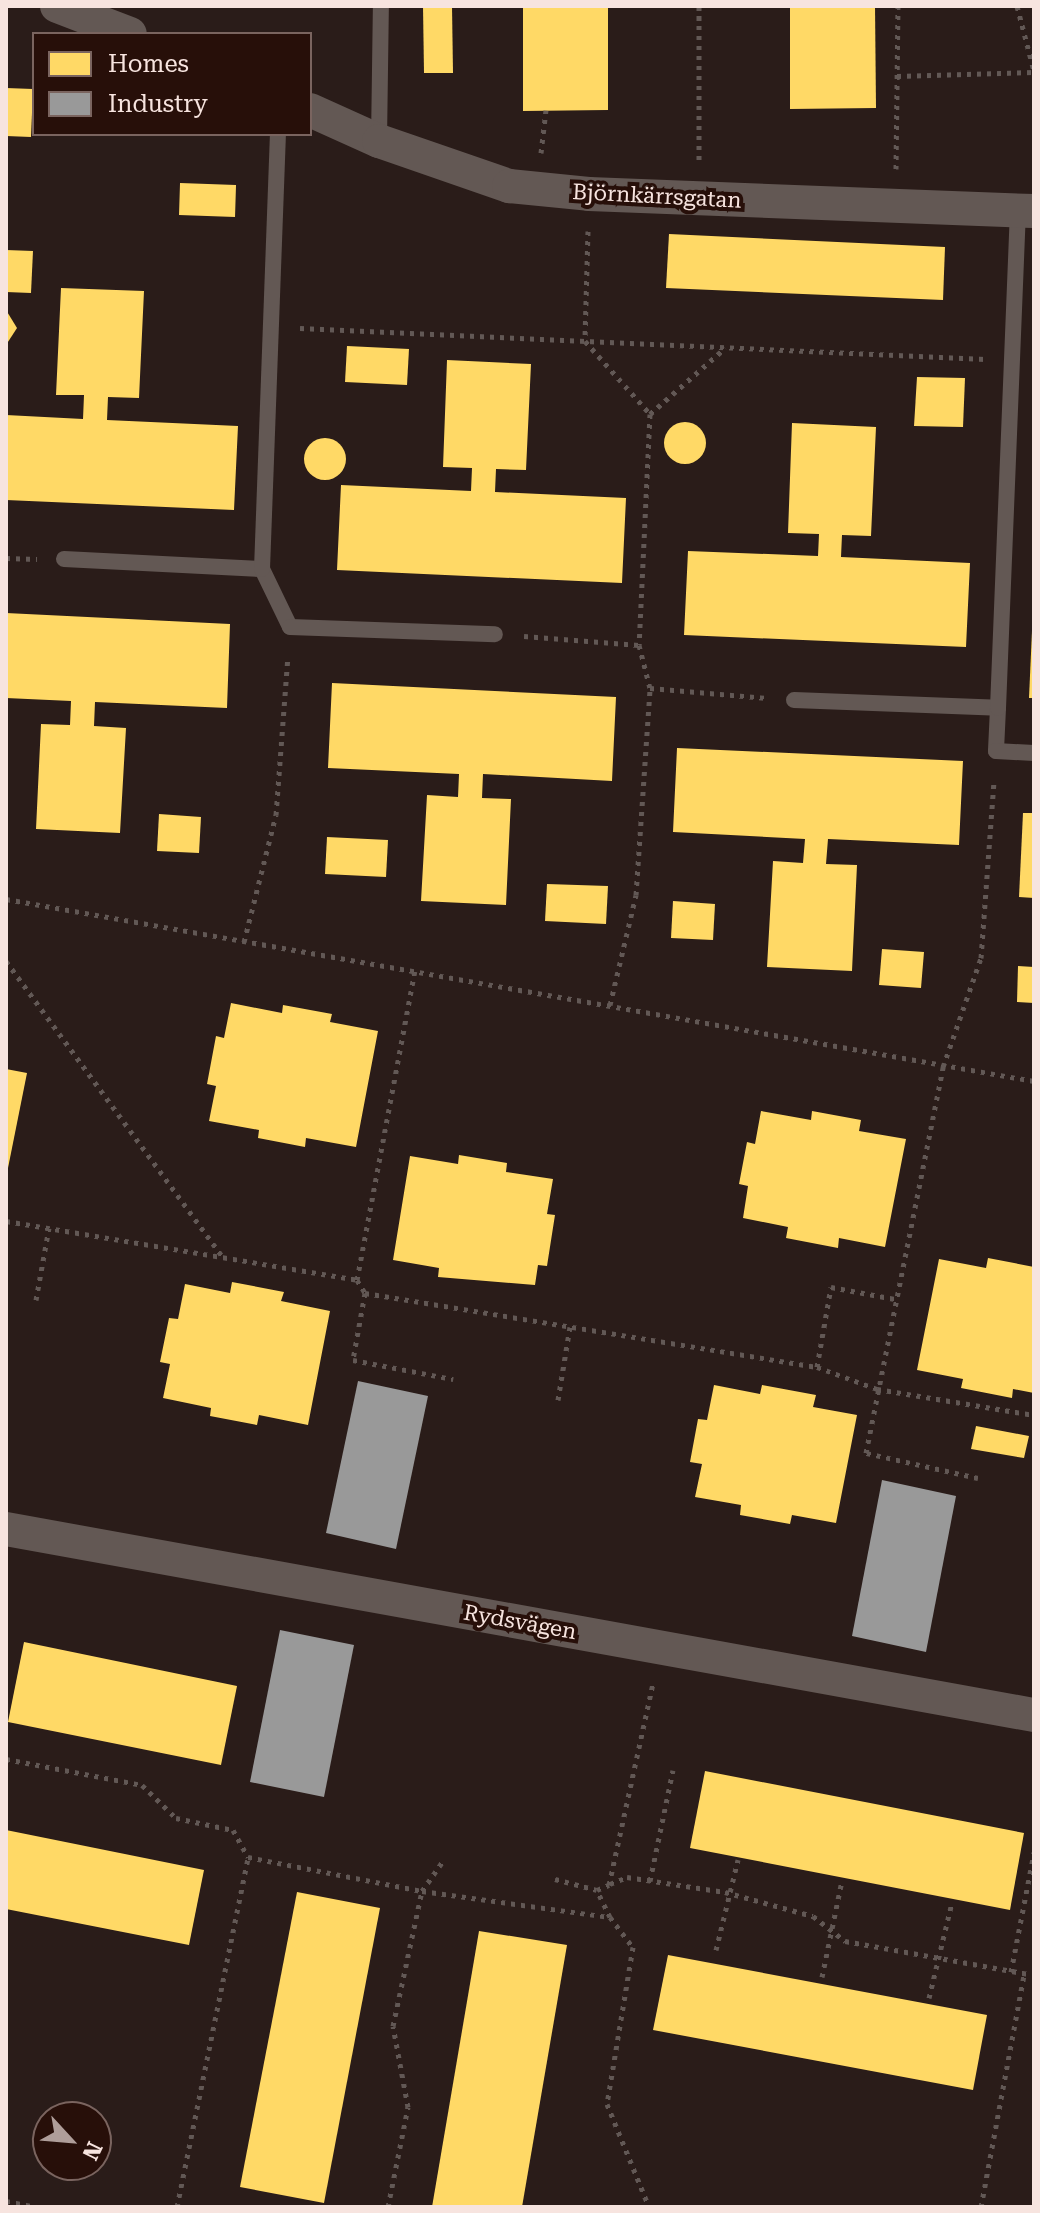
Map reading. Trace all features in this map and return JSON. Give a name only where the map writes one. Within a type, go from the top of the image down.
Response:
[{"type":"street","points":[[57,6],[125,32]]},
{"type":"street","name":"Björnkärrsgatan","points":[[312,111],[379,141],[509,186],[589,194],[1026,211]]},
{"type":"street","name":"Rydsvägen","points":[[6,1529],[1034,1715]]},
{"type":"lane","points":[[379,141],[381,6]]},
{"type":"lane","points":[[278,136],[262,569],[290,627],[495,634]]},
{"type":"lane","name":"Björnkärrsgatan","points":[[996,751],[1012,361],[1026,211]]},
{"type":"lane","points":[[64,559],[262,569]]},
{"type":"lane","points":[[794,700],[998,708]]},
{"type":"lane","points":[[996,751],[1034,753]]},
{"type":"path","points":[[699,6],[699,198]]},
{"type":"path","points":[[896,206],[898,6]]},
{"type":"path","points":[[897,76],[1034,71],[1017,6]]},
{"type":"path","points":[[589,194],[585,341],[650,414],[639,645],[650,688],[636,895],[610,1005]]},
{"type":"path","points":[[271,326],[1012,361]]},
{"type":"path","points":[[650,414],[725,348]]},
{"type":"path","points":[[244,942],[276,815],[290,627]]},
{"type":"path","points":[[495,634],[639,645]]},
{"type":"path","points":[[650,688],[794,700]]},
{"type":"path","points":[[978,1478],[866,1453],[943,1067],[981,958],[996,751]]},
{"type":"path","points":[[6,899],[1034,1081]]},
{"type":"path","points":[[6,961],[223,1257]]},
{"type":"path","points":[[415,971],[357,1280],[365,1293],[353,1360],[453,1379]]},
{"type":"path","points":[[6,1221],[357,1280]]},
{"type":"path","points":[[36,1300],[49,1228]]},
{"type":"path","points":[[817,1367],[831,1287],[895,1299]]},
{"type":"path","points":[[365,1293],[817,1367],[877,1389],[1034,1415]]},
{"type":"path","points":[[558,1400],[570,1327]]},
{"type":"path","points":[[609,1885],[661,1647]]},
{"type":"path","points":[[6,1759],[142,1785],[176,1818],[233,1830],[248,1857],[177,2207]]},
{"type":"path","points":[[650,1881],[673,1770]]},
{"type":"path","points":[[1011,1972],[1034,1852]]},
{"type":"path","points":[[248,1857],[422,1891],[610,1917]]},
{"type":"path","points":[[388,2207],[408,2107],[393,2026],[422,1891],[444,1859]]},
{"type":"path","points":[[716,1950],[738,1860]]},
{"type":"path","points":[[555,1879],[597,1890],[627,1877],[729,1893],[813,1916],[845,1941],[936,1960],[1034,1975]]},
{"type":"path","points":[[822,1977],[842,1880]]},
{"type":"path","points":[[597,1890],[610,1917],[633,1947],[607,2104],[649,2207]]},
{"type":"path","points":[[929,1998],[952,1902]]},
{"type":"path","points":[[981,2207],[1024,1974]]},
{"type":"path","points":[[6,2201],[37,2207]]},
{"type":"building: Homes","points":[[423,6],[452,6],[453,73],[424,73]]},
{"type":"building: Homes","points":[[523,6],[608,6],[608,110],[523,111]]},
{"type":"building: Homes","points":[[790,6],[875,6],[876,108],[790,109]]},
{"type":"building: Homes","points":[[6,88],[32,89],[31,137],[6,136]]},
{"type":"building: Homes","points":[[180,183],[236,185],[235,217],[179,215]]},
{"type":"building: Homes","points":[[669,234],[945,247],[943,300],[666,288]]},
{"type":"building: Homes","points":[[6,250],[33,251],[31,293],[6,292]]},
{"type":"building: Homes","points":[[61,288],[144,291],[139,398],[108,397],[107,420],[238,426],[234,510],[6,500],[6,415],[83,419],[84,395],[56,395]]},
{"type":"building: Homes","points":[[6,310],[17,328],[6,345]]},
{"type":"building: Homes","points":[[347,346],[409,349],[407,385],[345,382]]},
{"type":"building: Homes","points":[[447,360],[531,364],[526,470],[496,469],[495,492],[626,498],[622,583],[337,570],[341,485],[471,491],[472,468],[443,467]]},
{"type":"building: Homes","points":[[917,377],[965,378],[963,427],[914,426]]},
{"type":"building: Homes","points":[[685,422],[700,428],[706,443],[700,458],[685,464],[670,458],[664,443],[670,428]]},
{"type":"building: Homes","points":[[792,423],[876,427],[871,536],[842,535],[841,557],[970,563],[966,647],[684,635],[688,551],[818,556],[819,534],[788,533]]},
{"type":"building: Homes","points":[[325,438],[340,444],[346,459],[340,474],[325,480],[310,474],[304,459],[310,444]]},
{"type":"building: Homes","points":[[6,613],[230,624],[227,708],[95,702],[94,726],[126,728],[120,833],[36,829],[41,724],[70,725],[71,701],[6,698]]},
{"type":"building: Homes","points":[[1032,631],[1034,698],[1029,698]]},
{"type":"building: Homes","points":[[332,683],[616,697],[612,781],[483,774],[482,798],[511,799],[506,905],[421,901],[427,795],[458,797],[459,774],[328,768]]},
{"type":"building: Homes","points":[[677,748],[963,761],[959,845],[828,839],[826,864],[857,865],[852,971],[767,967],[773,861],[803,863],[805,839],[673,832]]},
{"type":"building: Homes","points":[[1023,813],[1034,813],[1034,898],[1019,897]]},
{"type":"building: Homes","points":[[159,814],[201,817],[199,853],[157,851]]},
{"type":"building: Homes","points":[[327,837],[388,840],[386,877],[325,874]]},
{"type":"building: Homes","points":[[547,884],[608,886],[606,924],[545,921]]},
{"type":"building: Homes","points":[[673,901],[715,904],[713,940],[671,938]]},
{"type":"building: Homes","points":[[882,949],[924,952],[921,988],[879,985]]},
{"type":"building: Homes","points":[[1018,966],[1034,967],[1034,1003],[1017,1002]]},
{"type":"building: Homes","points":[[231,1003],[282,1013],[283,1005],[332,1014],[330,1022],[378,1031],[356,1147],[306,1138],[305,1147],[258,1138],[259,1130],[209,1121],[216,1086],[207,1084],[216,1036],[224,1038]]},
{"type":"building: Homes","points":[[6,1069],[27,1073],[7,1173],[6,1173]]},
{"type":"building: Homes","points":[[761,1111],[811,1120],[812,1111],[861,1120],[859,1131],[906,1139],[885,1247],[839,1238],[838,1248],[786,1238],[788,1227],[743,1218],[748,1186],[739,1184],[747,1142],[755,1144]]},
{"type":"building: Homes","points":[[459,1155],[507,1163],[506,1172],[553,1179],[547,1214],[555,1215],[547,1266],[538,1265],[535,1285],[438,1277],[439,1268],[393,1260],[410,1156],[458,1164]]},
{"type":"building: Homes","points":[[988,1258],[1034,1267],[1034,1393],[1013,1389],[1012,1398],[961,1388],[963,1379],[917,1370],[939,1259],[986,1268]]},
{"type":"building: Homes","points":[[232,1282],[284,1292],[281,1301],[330,1311],[308,1425],[259,1415],[257,1425],[210,1416],[211,1408],[163,1398],[170,1364],[160,1362],[169,1318],[178,1319],[185,1284],[230,1293]]},
{"type":"building: Homes","points":[[714,1385],[760,1394],[762,1385],[816,1395],[813,1407],[857,1415],[836,1523],[792,1515],[790,1524],[740,1515],[741,1505],[695,1497],[702,1464],[690,1462],[698,1419],[707,1420]]},
{"type":"building: Homes","points":[[976,1426],[1029,1436],[1024,1458],[971,1449]]},
{"type":"building: Homes","points":[[24,1642],[237,1686],[221,1765],[8,1722]]},
{"type":"building: Homes","points":[[705,1771],[1024,1833],[1010,1910],[690,1848]]},
{"type":"building: Homes","points":[[6,1830],[204,1870],[189,1945],[6,1909]]},
{"type":"building: Homes","points":[[297,1892],[380,1908],[324,2203],[240,2187]]},
{"type":"building: Homes","points":[[479,1931],[567,1945],[522,2207],[432,2207]]},
{"type":"building: Homes","points":[[668,1955],[987,2015],[973,2090],[653,2030]]},
{"type":"building: Industry","points":[[358,1381],[428,1396],[396,1549],[326,1533]]},
{"type":"building: Industry","points":[[882,1480],[956,1496],[926,1652],[852,1636]]},
{"type":"building: Industry","points":[[280,1630],[354,1645],[324,1797],[250,1782]]}]
